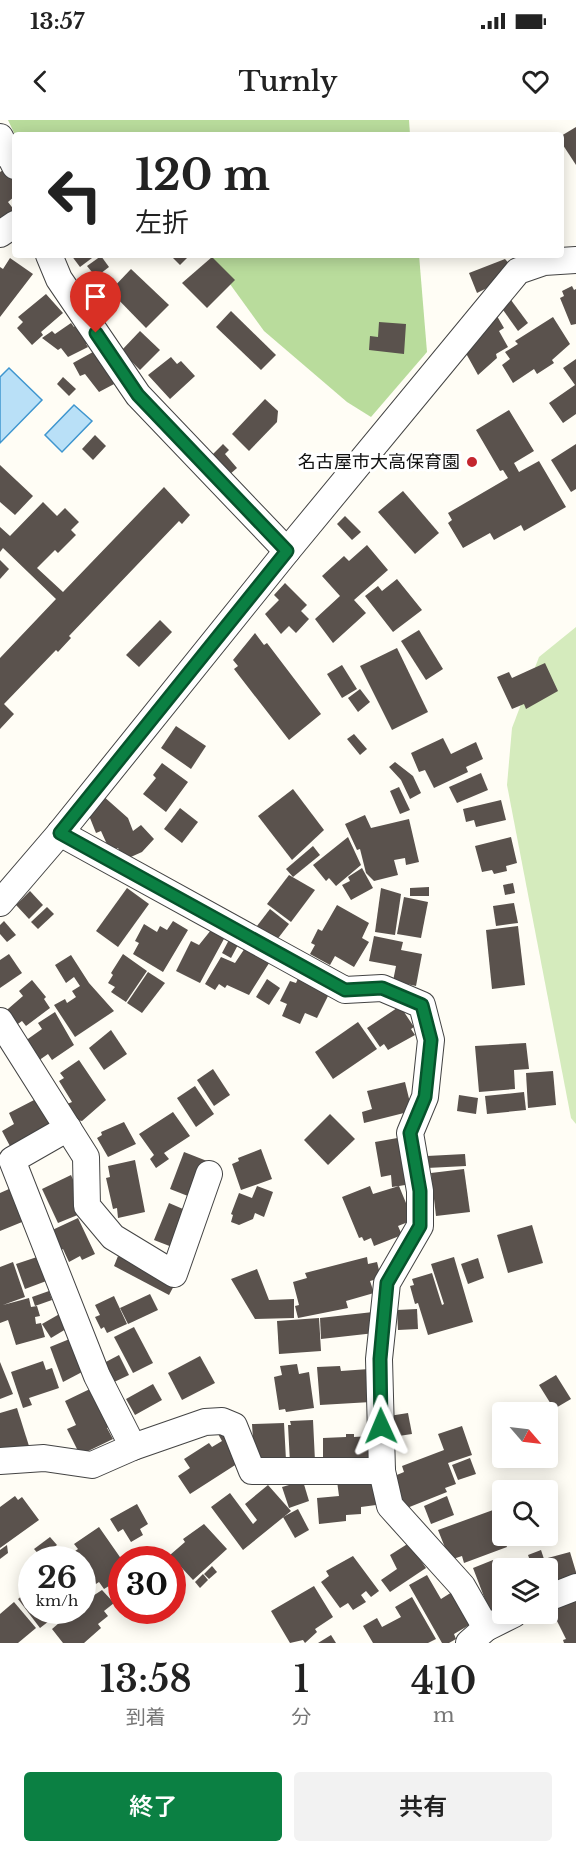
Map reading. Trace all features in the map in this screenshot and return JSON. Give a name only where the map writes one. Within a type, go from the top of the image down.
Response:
[{"type":"street","points":[[0,137],[12,160]]},
{"type":"street","points":[[50,258],[59,279],[138,395],[287,551]]},
{"type":"street","points":[[0,903],[60,833],[287,551],[518,271],[544,262],[576,260]]},
{"type":"street","points":[[60,833],[345,990],[382,988],[422,1005],[431,1040],[425,1097],[410,1133],[420,1191],[420,1226],[387,1283],[380,1359],[382,1471],[390,1506],[462,1586],[477,1635],[496,1624]]},
{"type":"street","points":[[0,1021],[86,1157],[87,1206],[113,1237],[174,1274],[210,1174]]},
{"type":"street","points":[[68,1128],[12,1160],[97,1376],[133,1447]]},
{"type":"street","points":[[0,1461],[44,1458],[92,1465],[133,1447],[205,1422],[222,1421],[234,1426],[252,1471],[382,1471]]},
{"type":"street","points":[[558,1594],[576,1587]]},
{"type":"green space","points":[[8,120],[409,120],[410,132],[14,132]]},
{"type":"green space","points":[[211,258],[419,258],[427,352],[371,417],[347,402],[264,331]]},
{"type":"green space","points":[[576,627],[576,1124],[571,1118],[507,785],[512,728],[539,657]]},
{"type":"water","points":[[9,368],[42,400],[0,443],[0,377]]},
{"type":"water","points":[[74,405],[92,421],[62,452],[45,435]]},
{"type":"building","points":[[576,127],[576,165],[564,147],[564,134]]},
{"type":"building","points":[[6,168],[12,176],[12,199],[8,202],[12,207],[12,219],[0,225],[0,172]]},
{"type":"building","points":[[10,258],[33,274],[0,317],[0,267],[3,269]]},
{"type":"building","points":[[73,258],[92,258],[80,267]]},
{"type":"building","points":[[98,258],[102,258],[109,267],[96,277],[87,266]]},
{"type":"building","points":[[173,258],[187,258],[180,265]]},
{"type":"building","points":[[211,258],[235,280],[207,308],[182,283]]},
{"type":"building","points":[[505,259],[512,267],[493,285],[477,293],[469,273]]},
{"type":"building","points":[[131,269],[169,305],[146,328],[110,291]]},
{"type":"building","points":[[572,286],[574,290],[576,289],[576,324],[571,325],[560,298],[564,296],[562,291]]},
{"type":"building","points":[[46,294],[63,313],[41,332],[43,335],[32,345],[17,328],[23,322],[18,317]]},
{"type":"building","points":[[511,300],[528,323],[518,331],[501,307]]},
{"type":"building","points":[[231,311],[276,355],[261,370],[216,327]]},
{"type":"building","points":[[497,316],[504,328],[499,331],[508,347],[496,354],[497,358],[478,375],[463,348]]},
{"type":"building","points":[[553,317],[570,344],[552,360],[554,363],[537,374],[534,369],[513,383],[502,365],[510,359],[505,352],[518,344],[515,341]]},
{"type":"building","points":[[379,322],[406,324],[404,354],[369,350],[370,336],[378,337]]},
{"type":"building","points":[[71,323],[74,327],[78,324],[90,342],[86,344],[88,347],[68,357],[61,348],[58,350],[42,338],[52,331],[55,334]]},
{"type":"building","points":[[140,331],[160,350],[140,370],[121,351]]},
{"type":"building","points":[[102,347],[116,383],[99,392],[85,374],[80,376],[73,363]]},
{"type":"building","points":[[171,357],[177,364],[181,361],[195,376],[170,399],[148,375]]},
{"type":"building","points":[[576,359],[576,414],[563,423],[549,403],[575,385],[563,368]]},
{"type":"building","points":[[63,377],[76,389],[69,396],[57,384]]},
{"type":"building","points":[[265,399],[278,411],[277,422],[249,451],[232,434]]},
{"type":"building","points":[[509,410],[534,451],[514,463],[519,472],[539,461],[566,507],[524,531],[521,525],[494,540],[490,533],[463,548],[448,523],[452,520],[448,513],[508,478],[503,470],[500,471],[476,430]]},
{"type":"building","points":[[95,435],[106,446],[93,460],[82,449]]},
{"type":"building","points":[[223,444],[229,450],[225,454],[237,468],[229,475],[211,456]]},
{"type":"building","points":[[576,444],[576,489],[571,492],[551,460]]},
{"type":"building","points":[[0,465],[33,496],[15,515],[0,502]]},
{"type":"building","points":[[164,487],[190,515],[182,524],[179,521],[69,636],[71,638],[58,652],[56,650],[4,704],[14,714],[0,729],[0,658],[56,599],[3,548],[0,552],[0,527],[10,536],[43,502],[57,516],[65,508],[79,522],[71,530],[76,535],[58,553],[55,550],[37,568],[63,592]]},
{"type":"building","points":[[403,491],[439,533],[415,554],[378,512]]},
{"type":"building","points":[[345,516],[361,532],[352,540],[337,524]]},
{"type":"building","points":[[367,545],[388,570],[354,600],[366,613],[333,643],[315,619],[340,596],[322,576],[344,556],[349,561]]},
{"type":"building","points":[[0,560],[9,569],[0,579]]},
{"type":"building","points":[[397,579],[422,610],[393,632],[365,596],[378,586],[382,591]]},
{"type":"building","points":[[285,583],[307,605],[301,611],[309,619],[296,633],[289,626],[281,634],[265,614],[279,600],[274,595]]},
{"type":"building","points":[[160,620],[172,632],[139,667],[126,655]]},
{"type":"building","points":[[419,630],[443,669],[426,680],[401,641]]},
{"type":"building","points":[[255,633],[264,645],[267,643],[321,714],[289,740],[234,669],[238,666],[233,660]]},
{"type":"building","points":[[397,648],[428,712],[392,730],[360,666]]},
{"type":"building","points":[[545,663],[558,691],[526,709],[524,704],[512,709],[497,677],[509,672],[512,678]]},
{"type":"building","points":[[342,665],[357,689],[342,698],[327,674]]},
{"type":"building","points":[[360,689],[370,702],[358,712],[348,698]]},
{"type":"building","points":[[176,726],[206,746],[191,769],[161,748]]},
{"type":"building","points":[[354,734],[367,749],[360,755],[347,739]]},
{"type":"building","points":[[443,738],[451,754],[476,742],[483,759],[466,767],[468,772],[434,788],[425,770],[419,772],[411,753]]},
{"type":"building","points":[[395,762],[413,776],[421,793],[410,799],[401,780],[389,767]]},
{"type":"building","points":[[162,763],[188,782],[166,812],[143,794],[156,778],[153,775]]},
{"type":"building","points":[[481,773],[488,790],[457,803],[449,787]]},
{"type":"building","points":[[399,787],[410,810],[400,814],[390,791]]},
{"type":"building","points":[[293,789],[324,830],[292,860],[258,816]]},
{"type":"building","points":[[102,795],[128,818],[133,831],[141,825],[154,839],[142,852],[124,860],[118,848],[110,851],[101,831],[96,833],[88,813]]},
{"type":"building","points":[[501,800],[506,820],[476,827],[474,820],[466,822],[463,809]]},
{"type":"building","points":[[180,808],[198,822],[182,843],[164,829]]},
{"type":"building","points":[[365,815],[371,828],[409,819],[419,862],[406,865],[405,858],[394,860],[398,875],[374,881],[366,873],[360,849],[357,850],[345,824]]},
{"type":"building","points":[[348,837],[361,865],[336,886],[329,878],[326,881],[313,865]]},
{"type":"building","points":[[511,837],[517,863],[506,866],[507,871],[494,874],[492,870],[482,872],[475,846]]},
{"type":"building","points":[[313,846],[320,855],[293,877],[286,869]]},
{"type":"building","points":[[362,868],[373,888],[351,900],[342,885],[350,881],[348,877]]},
{"type":"building","points":[[289,875],[315,890],[291,922],[267,904]]},
{"type":"building","points":[[513,883],[515,893],[505,895],[503,885]]},
{"type":"building","points":[[429,887],[429,896],[410,896],[410,888]]},
{"type":"building","points":[[127,888],[149,904],[118,947],[96,931]]},
{"type":"building","points":[[381,888],[401,894],[395,935],[375,932]]},
{"type":"building","points":[[30,891],[43,905],[29,919],[16,905]]},
{"type":"building","points":[[404,897],[428,902],[421,938],[397,934]]},
{"type":"building","points":[[514,903],[518,923],[496,926],[493,906]]},
{"type":"building","points":[[337,905],[369,923],[362,938],[369,942],[354,967],[335,956],[330,965],[310,954],[315,945],[311,943],[318,929],[322,931]]},
{"type":"building","points":[[47,907],[54,914],[38,929],[31,922]]},
{"type":"building","points":[[270,909],[289,924],[276,941],[257,926]]},
{"type":"building","points":[[4,921],[16,935],[7,942],[0,934],[0,925]]},
{"type":"building","points":[[173,921],[188,930],[163,972],[133,954],[139,943],[135,941],[144,924],[157,932],[160,926],[167,930]]},
{"type":"building","points":[[518,926],[525,985],[492,989],[486,930]]},
{"type":"building","points":[[211,930],[225,937],[200,983],[176,971],[191,941],[199,945]]},
{"type":"building","points":[[374,936],[403,942],[401,950],[422,954],[416,986],[393,981],[396,966],[369,961]]},
{"type":"building","points":[[230,938],[239,943],[231,958],[222,953]]},
{"type":"building","points":[[245,948],[271,960],[249,995],[227,985],[225,988],[219,984],[215,990],[205,984],[221,957],[235,963]]},
{"type":"building","points":[[9,954],[22,973],[0,988],[0,960]]},
{"type":"building","points":[[123,954],[147,971],[126,1002],[111,992],[115,987],[108,983],[113,975],[111,973]]},
{"type":"building","points":[[71,955],[89,983],[114,1011],[75,1037],[54,1005],[65,999],[67,1003],[76,997],[72,991],[80,986],[74,977],[66,983],[55,965]]},
{"type":"building","points":[[148,972],[165,983],[142,1013],[127,1003]]},
{"type":"building","points":[[300,974],[330,992],[317,1018],[305,1013],[300,1024],[282,1016],[287,1004],[280,1001],[290,981],[296,983]]},
{"type":"building","points":[[267,979],[280,988],[269,1005],[256,997]]},
{"type":"building","points":[[32,980],[46,997],[44,999],[50,1008],[26,1026],[22,1021],[15,1026],[1,1015],[23,996],[19,991]]},
{"type":"building","points":[[400,1006],[414,1027],[411,1029],[415,1035],[388,1050],[384,1044],[380,1047],[367,1028]]},
{"type":"building","points":[[55,1012],[74,1045],[52,1060],[48,1054],[38,1061],[25,1041],[42,1029],[38,1023]]},
{"type":"building","points":[[358,1022],[377,1049],[333,1079],[315,1052]]},
{"type":"building","points":[[111,1030],[127,1054],[104,1070],[89,1048]]},
{"type":"building","points":[[526,1043],[529,1069],[514,1070],[515,1089],[479,1092],[475,1046]]},
{"type":"building","points":[[79,1060],[106,1100],[82,1121],[77,1120],[67,1104],[72,1102],[59,1081],[64,1078],[60,1073]]},
{"type":"building","points":[[213,1069],[230,1095],[214,1106],[197,1080]]},
{"type":"building","points":[[553,1071],[556,1105],[528,1108],[526,1073]]},
{"type":"building","points":[[405,1082],[412,1111],[364,1123],[362,1112],[372,1109],[367,1091]]},
{"type":"building","points":[[195,1086],[214,1114],[196,1127],[177,1098]]},
{"type":"building","points":[[524,1092],[526,1110],[487,1114],[485,1096]]},
{"type":"building","points":[[459,1095],[478,1098],[476,1114],[457,1111]]},
{"type":"building","points":[[36,1099],[51,1126],[11,1148],[2,1131],[14,1124],[9,1113]]},
{"type":"building","points":[[173,1112],[190,1136],[164,1153],[169,1159],[156,1168],[150,1159],[154,1155],[139,1134]]},
{"type":"building","points":[[330,1114],[355,1139],[328,1165],[304,1140]]},
{"type":"building","points":[[124,1122],[136,1144],[108,1157],[97,1138],[102,1135],[101,1132]]},
{"type":"building","points":[[403,1137],[411,1184],[392,1187],[391,1175],[381,1177],[375,1142]]},
{"type":"building","points":[[261,1149],[272,1179],[241,1190],[232,1164],[239,1161],[238,1158]]},
{"type":"building","points":[[184,1152],[207,1161],[193,1198],[170,1189]]},
{"type":"building","points":[[465,1154],[466,1166],[427,1168],[427,1156]]},
{"type":"building","points":[[135,1160],[145,1212],[118,1218],[117,1208],[113,1209],[106,1178],[110,1177],[108,1166]]},
{"type":"building","points":[[464,1169],[470,1212],[436,1216],[431,1173]]},
{"type":"building","points":[[71,1175],[79,1193],[80,1214],[58,1223],[42,1189]]},
{"type":"building","points":[[257,1186],[273,1192],[264,1217],[255,1213],[253,1219],[239,1225],[231,1222],[233,1215],[231,1214],[239,1193],[252,1198]]},
{"type":"building","points":[[370,1186],[373,1194],[399,1186],[413,1220],[398,1226],[402,1235],[374,1246],[371,1238],[364,1241],[362,1237],[359,1238],[342,1197]]},
{"type":"building","points":[[9,1189],[12,1195],[16,1193],[27,1220],[0,1231],[0,1193]]},
{"type":"building","points":[[169,1203],[190,1212],[172,1247],[154,1240]]},
{"type":"building","points":[[78,1218],[95,1254],[82,1260],[80,1256],[69,1262],[63,1249],[57,1252],[48,1232]]},
{"type":"building","points":[[532,1225],[543,1263],[508,1273],[497,1235]]},
{"type":"building","points":[[40,1256],[49,1280],[25,1289],[16,1264]]},
{"type":"building","points":[[118,1256],[176,1282],[169,1295],[114,1266]]},
{"type":"building","points":[[367,1257],[368,1264],[377,1262],[381,1278],[370,1281],[374,1293],[346,1301],[348,1308],[298,1318],[295,1306],[299,1305],[293,1282],[307,1278],[305,1273]]},
{"type":"building","points":[[454,1257],[473,1322],[428,1335],[418,1303],[415,1304],[410,1286],[414,1285],[412,1279],[432,1273],[442,1305],[444,1304],[431,1264]]},
{"type":"building","points":[[478,1258],[484,1278],[468,1284],[461,1264]]},
{"type":"building","points":[[13,1262],[25,1297],[3,1305],[29,1298],[31,1307],[37,1306],[40,1316],[35,1317],[36,1324],[41,1323],[45,1337],[16,1345],[8,1320],[0,1323],[0,1267]]},
{"type":"building","points":[[257,1269],[269,1300],[294,1299],[294,1318],[255,1319],[231,1279]]},
{"type":"building","points":[[49,1291],[52,1300],[35,1306],[32,1297]]},
{"type":"building","points":[[150,1294],[158,1310],[128,1324],[120,1308]]},
{"type":"building","points":[[114,1296],[127,1324],[107,1333],[104,1327],[101,1329],[95,1317],[100,1315],[95,1305]]},
{"type":"building","points":[[417,1309],[418,1329],[398,1330],[397,1310]]},
{"type":"building","points":[[63,1312],[71,1326],[51,1338],[42,1324]]},
{"type":"building","points":[[373,1312],[375,1333],[321,1339],[320,1318]]},
{"type":"building","points":[[319,1318],[321,1351],[279,1354],[277,1321]]},
{"type":"building","points":[[134,1327],[153,1363],[133,1373],[114,1337]]},
{"type":"building","points":[[72,1338],[84,1371],[63,1382],[50,1347]]},
{"type":"building","points":[[119,1355],[129,1375],[112,1383],[102,1364]]},
{"type":"building","points":[[200,1356],[215,1383],[182,1400],[168,1373]]},
{"type":"building","points":[[43,1361],[46,1370],[52,1368],[59,1388],[29,1398],[32,1405],[23,1408],[11,1372]]},
{"type":"building","points":[[0,1362],[13,1394],[0,1399]]},
{"type":"building","points":[[297,1364],[299,1374],[309,1372],[314,1408],[286,1412],[285,1409],[279,1410],[274,1377],[282,1375],[280,1366]]},
{"type":"building","points":[[340,1366],[341,1371],[369,1369],[371,1402],[320,1405],[317,1367]]},
{"type":"building","points":[[556,1375],[571,1399],[558,1407],[558,1402],[550,1402],[539,1385]]},
{"type":"building","points":[[153,1384],[162,1400],[135,1415],[126,1399]]},
{"type":"building","points":[[92,1388],[114,1424],[107,1428],[113,1439],[80,1455],[67,1429],[76,1425],[65,1401]]},
{"type":"building","points":[[17,1408],[29,1446],[4,1454],[0,1447],[0,1413]]},
{"type":"building","points":[[408,1413],[412,1434],[392,1437],[389,1416]]},
{"type":"building","points":[[313,1420],[315,1461],[290,1463],[288,1425],[291,1425],[290,1421]]},
{"type":"building","points":[[284,1423],[286,1460],[261,1461],[261,1456],[254,1456],[252,1424]]},
{"type":"building","points":[[462,1426],[472,1455],[448,1463],[456,1484],[445,1488],[447,1492],[402,1510],[387,1479],[404,1472],[402,1466],[444,1450],[438,1434]]},
{"type":"building","points":[[224,1430],[243,1460],[190,1494],[178,1476],[190,1468],[184,1459],[209,1443],[212,1447],[222,1441],[218,1434]]},
{"type":"building","points":[[346,1434],[354,1434],[354,1437],[371,1436],[372,1461],[323,1463],[323,1438],[346,1437]]},
{"type":"building","points":[[470,1458],[476,1474],[458,1480],[452,1465]]},
{"type":"building","points":[[371,1479],[372,1486],[375,1486],[376,1505],[361,1507],[361,1514],[346,1515],[346,1521],[319,1524],[317,1498],[339,1496],[337,1481]]},
{"type":"building","points":[[303,1481],[309,1501],[289,1508],[282,1487]]},
{"type":"building","points":[[268,1485],[291,1511],[243,1550],[211,1507],[230,1493],[253,1524],[257,1520],[245,1504]]},
{"type":"building","points":[[15,1496],[18,1500],[22,1497],[39,1520],[0,1548],[0,1507]]},
{"type":"building","points":[[447,1496],[454,1515],[431,1524],[424,1506]]},
{"type":"building","points":[[137,1504],[148,1524],[140,1529],[143,1535],[131,1542],[123,1529],[118,1532],[110,1519]]},
{"type":"building","points":[[298,1509],[309,1530],[295,1538],[283,1517]]},
{"type":"building","points":[[492,1510],[492,1546],[507,1547],[464,1563],[462,1556],[450,1560],[438,1530]]},
{"type":"building","points":[[204,1524],[227,1549],[193,1580],[186,1572],[186,1546],[180,1546],[185,1542],[183,1539]]},
{"type":"building","points":[[99,1527],[112,1546],[108,1546],[108,1587],[104,1589],[99,1582],[96,1584],[96,1546],[76,1546],[74,1544]]},
{"type":"building","points":[[50,1537],[57,1545],[56,1546],[38,1546]]},
{"type":"building","points":[[409,1543],[426,1568],[390,1592],[381,1580],[397,1569],[390,1555]]},
{"type":"building","points":[[7,1545],[8,1553],[0,1559],[0,1550]]},
{"type":"building","points":[[541,1550],[544,1558],[529,1558],[528,1555]]},
{"type":"building","points":[[570,1552],[576,1572],[576,1583],[558,1589],[558,1558],[548,1558]]},
{"type":"building","points":[[353,1556],[379,1591],[371,1597],[366,1591],[361,1595],[366,1602],[353,1610],[348,1603],[340,1608],[321,1582],[329,1576],[326,1571]]},
{"type":"building","points":[[492,1560],[492,1615],[491,1615],[473,1568]]},
{"type":"building","points":[[212,1566],[217,1572],[209,1579],[204,1574]]},
{"type":"building","points":[[203,1574],[208,1580],[200,1588],[195,1582]]},
{"type":"building","points":[[427,1575],[441,1599],[452,1592],[471,1624],[454,1634],[456,1639],[449,1643],[442,1643],[409,1585]]},
{"type":"building","points":[[314,1586],[333,1617],[315,1629],[317,1632],[305,1643],[303,1640],[290,1643],[271,1611]]},
{"type":"building","points":[[102,1590],[108,1596],[108,1608],[104,1611],[108,1616],[98,1624],[101,1628],[84,1643],[63,1643],[52,1629],[58,1624],[96,1624],[96,1594]]},
{"type":"building","points":[[412,1597],[436,1639],[428,1643],[373,1643],[363,1626],[377,1618],[382,1627],[401,1617],[395,1607]]},
{"type":"building","points":[[576,1599],[576,1643],[564,1643],[563,1640],[566,1639],[558,1623],[558,1608]]},
{"type":"building","points":[[14,1602],[18,1607],[18,1624],[33,1624],[36,1628],[18,1643],[0,1643],[0,1614]]},
{"type":"building","points":[[331,1635],[336,1643],[318,1643]]},
{"type":"place","name":"名古屋市大高保育園","points":[[472,462]]},
{"type":"route","points":[[96,333],[138,395],[287,551],[60,833],[207,917],[345,990],[382,988],[422,1005],[431,1040],[425,1097],[410,1133],[420,1191],[420,1226],[387,1283],[380,1359],[381,1426]]}]
